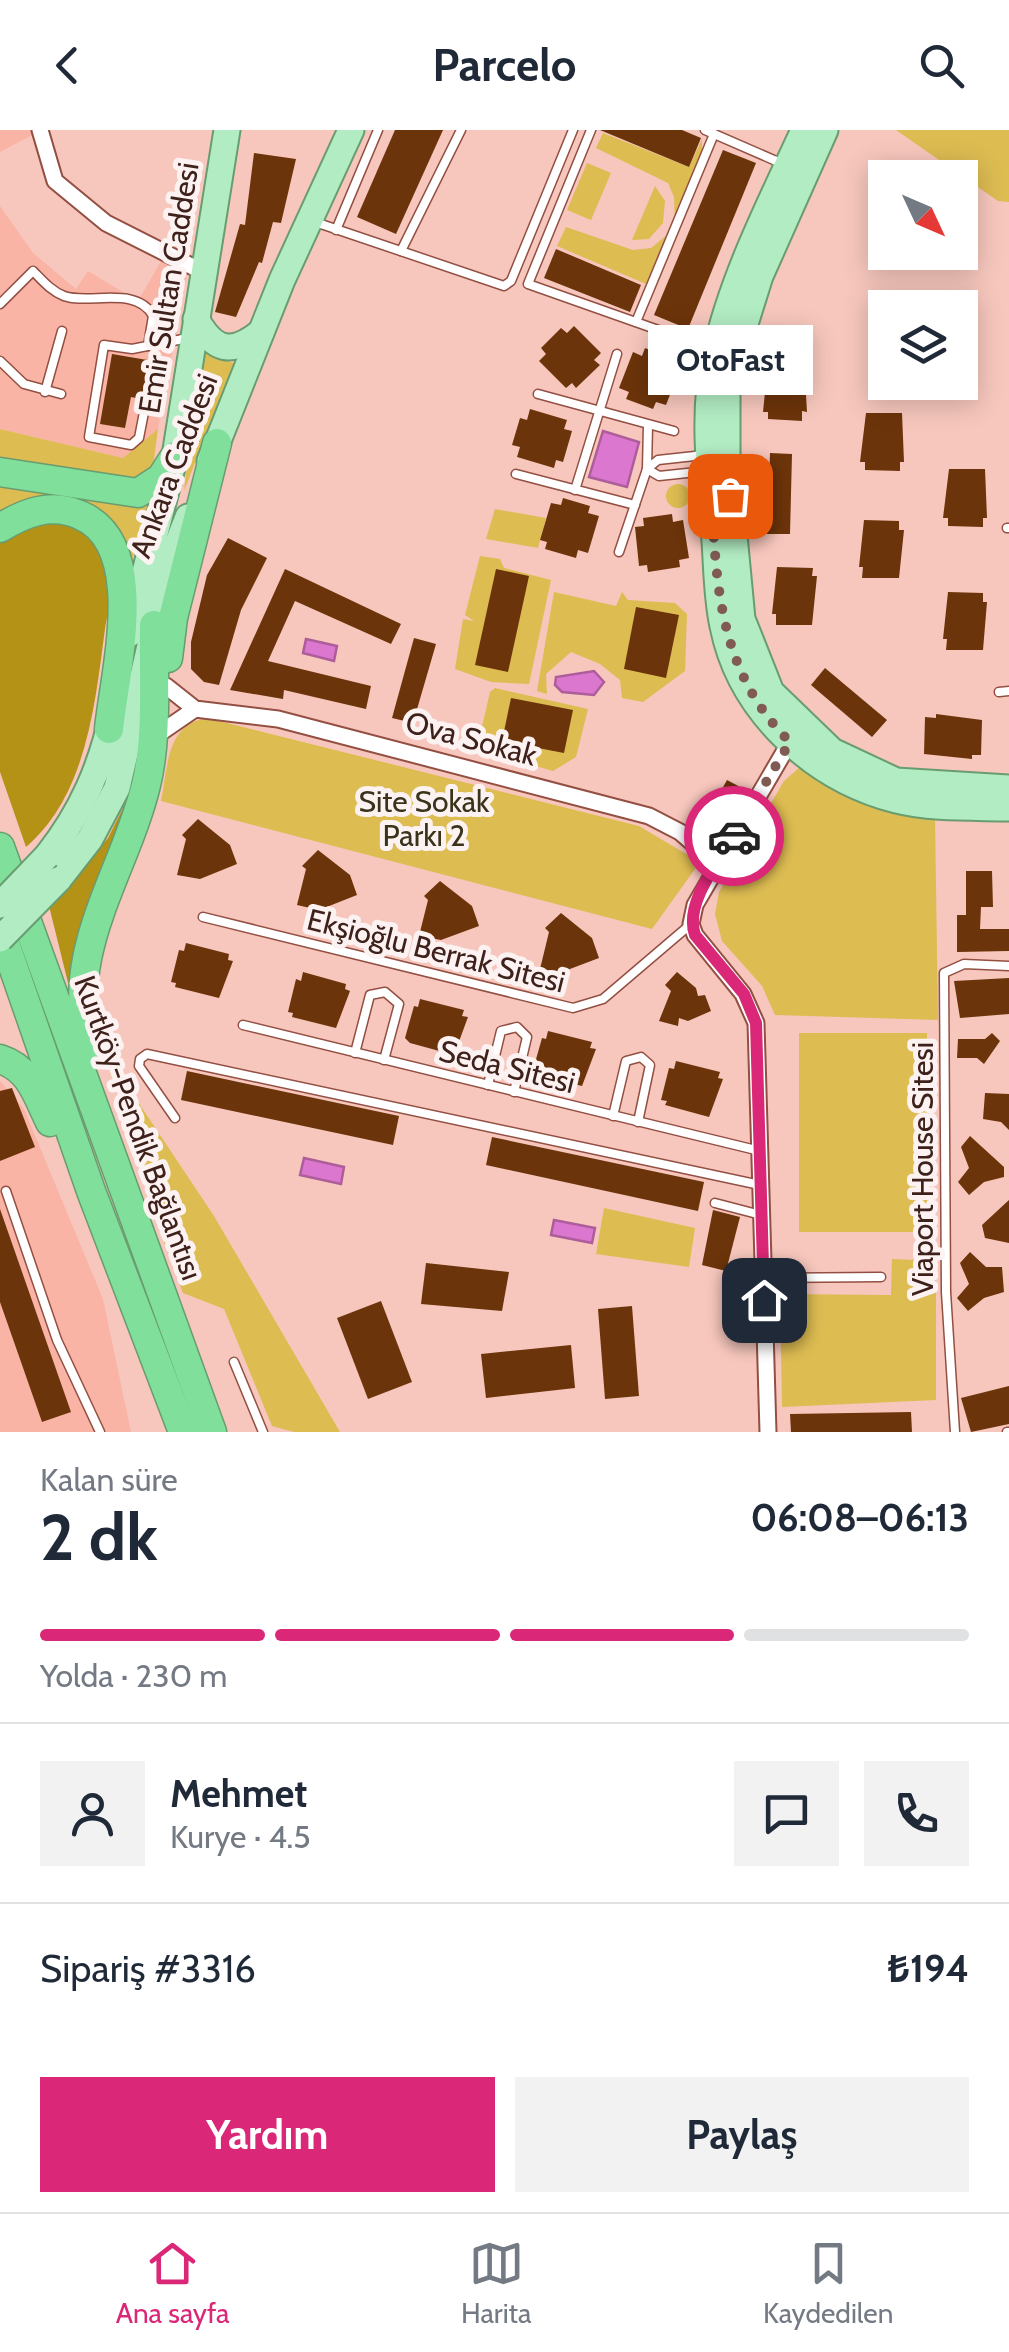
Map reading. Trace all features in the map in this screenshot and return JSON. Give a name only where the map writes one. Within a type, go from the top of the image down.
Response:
[{"type":"highway","points":[[108,888],[151,796],[163,732],[172,618],[216,442]]},
{"type":"highway","points":[[0,472],[138,493],[162,478],[176,456]]},
{"type":"highway","points":[[0,528],[22,514],[47,509],[76,512],[94,522],[119,556],[123,576],[109,729]]},
{"type":"highway","points":[[113,1159],[82,1011],[81,983],[108,888],[147,784],[154,624]]},
{"type":"highway","name":"Kurtköy-Pendik Bağlantısı","points":[[0,847],[212,1432]]},
{"type":"highway","name":"Kurtköy-Pendik Bağlantısı","points":[[0,929],[91,1191],[184,1432]]},
{"type":"highway","points":[[0,984],[36,1066],[64,1110]]},
{"type":"highway","points":[[0,1059],[20,1070],[38,1091],[47,1117],[91,1191]]},
{"type":"main road","name":"Emir Sultan Caddesi","points":[[0,904],[47,856],[72,824],[92,788],[176,456],[226,130]]},
{"type":"main road","name":"Ankara Caddesi","points":[[0,939],[58,880],[90,839],[117,788],[168,568],[260,332],[351,130]]},
{"type":"main road","points":[[804,130],[730,303],[716,350],[708,409],[742,619],[771,692],[795,734],[885,778],[1002,798]]},
{"type":"main road","points":[[714,463],[739,332],[826,130]]},
{"type":"main road","name":"Ankara Caddesi","points":[[195,328],[220,348],[234,349],[260,332]]},
{"type":"street","points":[[40,130],[55,181],[106,223],[204,272]]},
{"type":"street","points":[[163,732],[194,709],[166,686]]},
{"type":"street","name":"Ova Sokak","points":[[194,709],[278,719],[649,816],[680,832],[718,864]]},
{"type":"street","points":[[768,1432],[756,1023],[744,994],[695,935],[691,924],[695,905],[795,734]]},
{"type":"lane","points":[[336,230],[378,130]]},
{"type":"lane","points":[[401,251],[461,130]]},
{"type":"lane","points":[[310,220],[500,286],[508,284],[573,130]]},
{"type":"lane","points":[[591,130],[528,284],[716,350]]},
{"type":"lane","points":[[705,130],[788,166]]},
{"type":"lane","points":[[636,322],[714,134]]},
{"type":"lane","points":[[0,304],[32,271],[66,296],[113,297],[148,308],[153,316],[148,346]]},
{"type":"lane","points":[[145,407],[139,438],[130,444],[88,437],[104,345],[132,349],[195,328]]},
{"type":"lane","points":[[45,392],[62,332]]},
{"type":"lane","points":[[575,490],[617,354]]},
{"type":"lane","points":[[0,361],[24,384],[61,394]]},
{"type":"lane","points":[[538,394],[674,431]]},
{"type":"lane","points":[[619,552],[647,469],[648,425]]},
{"type":"lane","points":[[647,469],[658,460],[714,463]]},
{"type":"lane","points":[[647,469],[659,476],[714,463]]},
{"type":"lane","points":[[516,474],[635,506]]},
{"type":"lane","name":"Ekşioğlu Berrak Sitesi","points":[[203,917],[573,1008],[603,999],[691,924]]},
{"type":"lane","name":"Viaport House Sitesi","points":[[955,1432],[946,1292],[944,973],[964,964],[1009,966]]},
{"type":"lane","points":[[355,1053],[370,995],[385,992],[399,1004],[384,1060]]},
{"type":"lane","name":"Seda Sitesi","points":[[243,1026],[760,1151]]},
{"type":"lane","points":[[488,1085],[501,1030],[517,1027],[526,1036],[514,1092]]},
{"type":"lane","points":[[175,1118],[139,1066],[140,1059],[148,1054],[760,1185]]},
{"type":"lane","points":[[614,1116],[626,1062],[641,1056],[650,1065],[638,1122]]},
{"type":"lane","points":[[6,1190],[57,1340],[100,1432]]},
{"type":"lane","points":[[715,1204],[760,1215]]},
{"type":"lane","points":[[763,1278],[881,1277]]},
{"type":"lane","points":[[728,1298],[764,1300]]},
{"type":"lane","points":[[234,1362],[264,1432]]},
{"type":"shaded area","points":[[0,130],[40,130],[40,131],[0,152]]},
{"type":"shaded area","points":[[0,206],[33,253],[76,289],[88,271],[138,301],[165,254],[189,263],[158,429],[123,458],[0,429]]},
{"type":"shaded area","points":[[603,431],[639,442],[627,487],[589,477]]},
{"type":"shaded area","points":[[64,521],[88,536],[99,549],[111,576],[111,595],[85,746],[63,801],[26,847],[0,772],[0,543],[30,524]]},
{"type":"shaded area","points":[[306,639],[337,646],[334,661],[303,653]]},
{"type":"shaded area","points":[[594,671],[604,682],[594,695],[562,692],[555,685],[556,677]]},
{"type":"shaded area","points":[[127,800],[74,1007],[49,906],[108,838]]},
{"type":"shaded area","points":[[0,1081],[24,1109],[103,1299],[131,1432],[0,1432]]},
{"type":"shaded area","points":[[304,1158],[344,1167],[341,1184],[300,1175]]},
{"type":"shaded area","points":[[554,1220],[595,1228],[592,1243],[551,1235]]},
{"type":"green space","points":[[896,130],[1009,130],[1009,202],[998,201],[978,187],[978,160],[939,160]]},
{"type":"green space","points":[[603,133],[689,167],[702,139],[702,157],[675,226],[674,197],[668,183],[596,148]]},
{"type":"green space","points":[[587,163],[611,173],[591,220],[567,210]]},
{"type":"green space","points":[[655,186],[665,201],[663,223],[649,239],[632,240]]},
{"type":"green space","points":[[566,227],[633,250],[651,248],[673,230],[639,314],[635,312],[646,284],[557,246]]},
{"type":"green space","points":[[201,351],[234,363],[184,491]]},
{"type":"green space","points":[[0,429],[123,458],[158,429],[152,475],[143,483],[0,465]]},
{"type":"green space","points":[[0,481],[153,500],[131,562],[0,518]]},
{"type":"green space","points":[[678,484],[690,496],[678,508],[666,496]]},
{"type":"green space","points":[[495,509],[546,518],[538,548],[486,539]]},
{"type":"green space","points":[[480,556],[500,559],[504,568],[551,580],[529,684],[491,682],[455,669],[463,619],[474,621],[465,615]]},
{"type":"green space","points":[[554,592],[616,606],[622,592],[628,600],[675,603],[687,614],[685,671],[643,702],[622,698],[620,680],[600,664],[571,652],[546,674],[547,694],[537,691]]},
{"type":"green space","points":[[495,688],[588,709],[576,757],[553,771],[532,765],[536,747],[532,747],[528,764],[482,754],[477,748],[490,692]]},
{"type":"green space","name":"Site Sokak Parkı 2","points":[[207,718],[639,826],[693,858],[695,869],[652,929],[161,801],[176,738],[194,722]]},
{"type":"green space","points":[[800,767],[864,801],[935,818],[938,1020],[775,1015],[762,986],[722,941],[715,914],[719,892],[784,781]]},
{"type":"green space","points":[[799,1033],[927,1033],[927,1232],[799,1232]]},
{"type":"green space","points":[[136,1099],[214,1216],[340,1432],[294,1432],[272,1426],[224,1309],[183,1293],[145,1191],[147,1178],[133,1138]]},
{"type":"green space","points":[[604,1208],[695,1228],[689,1267],[596,1254]]},
{"type":"green space","points":[[892,1259],[936,1261],[936,1400],[782,1407],[780,1294],[891,1295]]},
{"type":"building","points":[[395,130],[443,130],[396,234],[357,217]]},
{"type":"building","points":[[600,130],[682,130],[701,138],[689,167]]},
{"type":"building","points":[[723,150],[756,163],[688,329],[654,315]]},
{"type":"building","points":[[254,153],[296,159],[281,223],[273,222],[262,263],[259,262],[236,317],[215,312],[240,224],[245,225]]},
{"type":"building","points":[[556,249],[641,285],[630,312],[544,278]]},
{"type":"building","points":[[574,326],[601,353],[594,360],[600,365],[576,388],[572,383],[566,388],[539,361],[546,354],[541,348],[561,328],[567,333]]},
{"type":"building","points":[[645,348],[675,360],[672,366],[680,369],[666,405],[656,402],[653,409],[626,399],[629,392],[619,388],[633,352],[642,356]]},
{"type":"building","points":[[112,354],[159,362],[152,401],[131,397],[125,428],[100,424]]},
{"type":"building","points":[[768,362],[804,362],[807,412],[802,411],[802,421],[768,419],[768,412],[763,412]]},
{"type":"building","points":[[530,409],[567,420],[564,429],[572,431],[563,462],[556,460],[554,468],[517,457],[520,447],[512,445],[520,418],[527,420]]},
{"type":"building","points":[[866,413],[902,413],[904,462],[900,462],[900,471],[865,470],[865,462],[860,462]]},
{"type":"building","points":[[770,453],[792,454],[790,534],[767,534]]},
{"type":"building","points":[[949,469],[985,469],[987,518],[983,518],[983,527],[948,526],[948,518],[943,518]]},
{"type":"building","points":[[563,498],[590,506],[588,513],[599,516],[588,553],[578,550],[576,558],[545,549],[547,542],[540,540],[551,503],[561,505]]},
{"type":"building","points":[[672,514],[673,522],[683,520],[689,558],[679,560],[680,567],[648,572],[647,565],[639,566],[635,527],[644,526],[643,518]]},
{"type":"building","points":[[864,520],[899,521],[899,530],[904,530],[899,578],[862,578],[863,567],[859,567]]},
{"type":"building","points":[[228,538],[267,558],[241,610],[219,685],[204,682],[191,669],[191,642],[207,575]]},
{"type":"building","points":[[777,567],[813,568],[812,576],[817,576],[812,625],[776,625],[776,614],[772,614]]},
{"type":"building","points":[[285,569],[401,624],[391,644],[295,601],[268,661],[371,686],[366,709],[284,690],[283,699],[230,690]]},
{"type":"building","points":[[496,569],[529,576],[508,672],[475,665]]},
{"type":"building","points":[[948,592],[983,593],[983,602],[987,602],[983,650],[946,650],[947,639],[943,639]]},
{"type":"building","points":[[636,607],[679,615],[666,678],[624,669]]},
{"type":"building","points":[[414,638],[436,644],[413,723],[392,718]]},
{"type":"building","points":[[825,668],[887,720],[872,737],[811,685]]},
{"type":"building","points":[[511,698],[573,710],[564,753],[502,741]]},
{"type":"building","points":[[936,714],[982,720],[981,755],[972,755],[972,759],[924,754],[925,717],[936,718]]},
{"type":"building","points":[[727,780],[742,788],[729,810],[715,802]]},
{"type":"building","points":[[198,819],[230,845],[237,864],[200,879],[177,875],[186,839],[182,835]]},
{"type":"building","points":[[318,850],[350,875],[357,895],[319,910],[297,905],[306,869],[302,866]]},
{"type":"building","points":[[966,871],[992,871],[993,907],[981,907],[980,929],[1009,929],[1009,951],[957,952],[957,915],[966,915]]},
{"type":"building","points":[[440,881],[472,906],[479,926],[441,940],[419,936],[428,900],[424,896]]},
{"type":"building","points":[[561,913],[592,938],[599,958],[562,972],[540,969],[549,932],[545,928]]},
{"type":"building","points":[[186,943],[229,954],[228,960],[233,961],[219,998],[175,987],[176,983],[171,982],[179,950],[184,951]]},
{"type":"building","points":[[303,972],[346,984],[345,989],[350,991],[336,1028],[292,1017],[293,1013],[288,1012],[296,979],[301,981]]},
{"type":"building","points":[[677,972],[696,988],[698,996],[705,995],[711,1011],[688,1021],[679,1018],[678,1026],[659,1021],[671,991],[665,985]]},
{"type":"building","points":[[1009,978],[1009,1014],[960,1018],[954,981]]},
{"type":"building","points":[[420,999],[464,1010],[462,1016],[468,1017],[454,1055],[410,1043],[405,1038],[414,1006],[418,1007]]},
{"type":"building","points":[[548,1031],[592,1042],[590,1048],[596,1049],[582,1086],[538,1075],[539,1071],[533,1070],[542,1038],[546,1039]]},
{"type":"building","points":[[992,1033],[1000,1041],[984,1064],[977,1058],[957,1058],[958,1039],[985,1039]]},
{"type":"building","points":[[676,1061],[720,1072],[718,1078],[723,1079],[709,1117],[665,1105],[667,1101],[661,1100],[669,1068],[674,1069]]},
{"type":"building","points":[[187,1071],[399,1116],[393,1145],[181,1100]]},
{"type":"building","points":[[12,1088],[35,1147],[0,1161],[0,1091]]},
{"type":"building","points":[[985,1093],[1009,1094],[1009,1130],[1001,1122],[983,1119]]},
{"type":"building","points":[[970,1136],[1004,1167],[1004,1177],[984,1182],[969,1195],[958,1182],[969,1168],[961,1147]]},
{"type":"building","points":[[492,1137],[704,1182],[698,1211],[486,1165]]},
{"type":"building","points":[[1009,1200],[1009,1243],[985,1238],[982,1225]]},
{"type":"building","points":[[0,1209],[71,1412],[42,1422],[0,1302]]},
{"type":"building","points":[[713,1210],[740,1217],[726,1271],[702,1265]]},
{"type":"building","points":[[970,1252],[986,1267],[1002,1267],[1004,1292],[984,1298],[968,1311],[957,1298],[969,1284],[960,1263]]},
{"type":"building","points":[[426,1263],[509,1272],[502,1311],[421,1304]]},
{"type":"building","points":[[381,1301],[412,1382],[368,1399],[337,1318]]},
{"type":"building","points":[[632,1306],[639,1396],[605,1399],[598,1309]]},
{"type":"building","points":[[571,1345],[575,1388],[486,1398],[481,1354]]},
{"type":"building","points":[[1009,1386],[1009,1424],[971,1432],[961,1398]]},
{"type":"building","points":[[911,1412],[912,1432],[791,1432],[790,1414]]},
{"type":"way so far","points":[[730,496],[727,462],[709,464],[722,625],[756,700],[790,742],[734,836]]},
{"type":"place","name":"OtoFast","points":[[730,496]]},
{"type":"route","points":[[734,836],[695,905],[691,924],[695,935],[744,994],[756,1023],[764,1300]]}]
